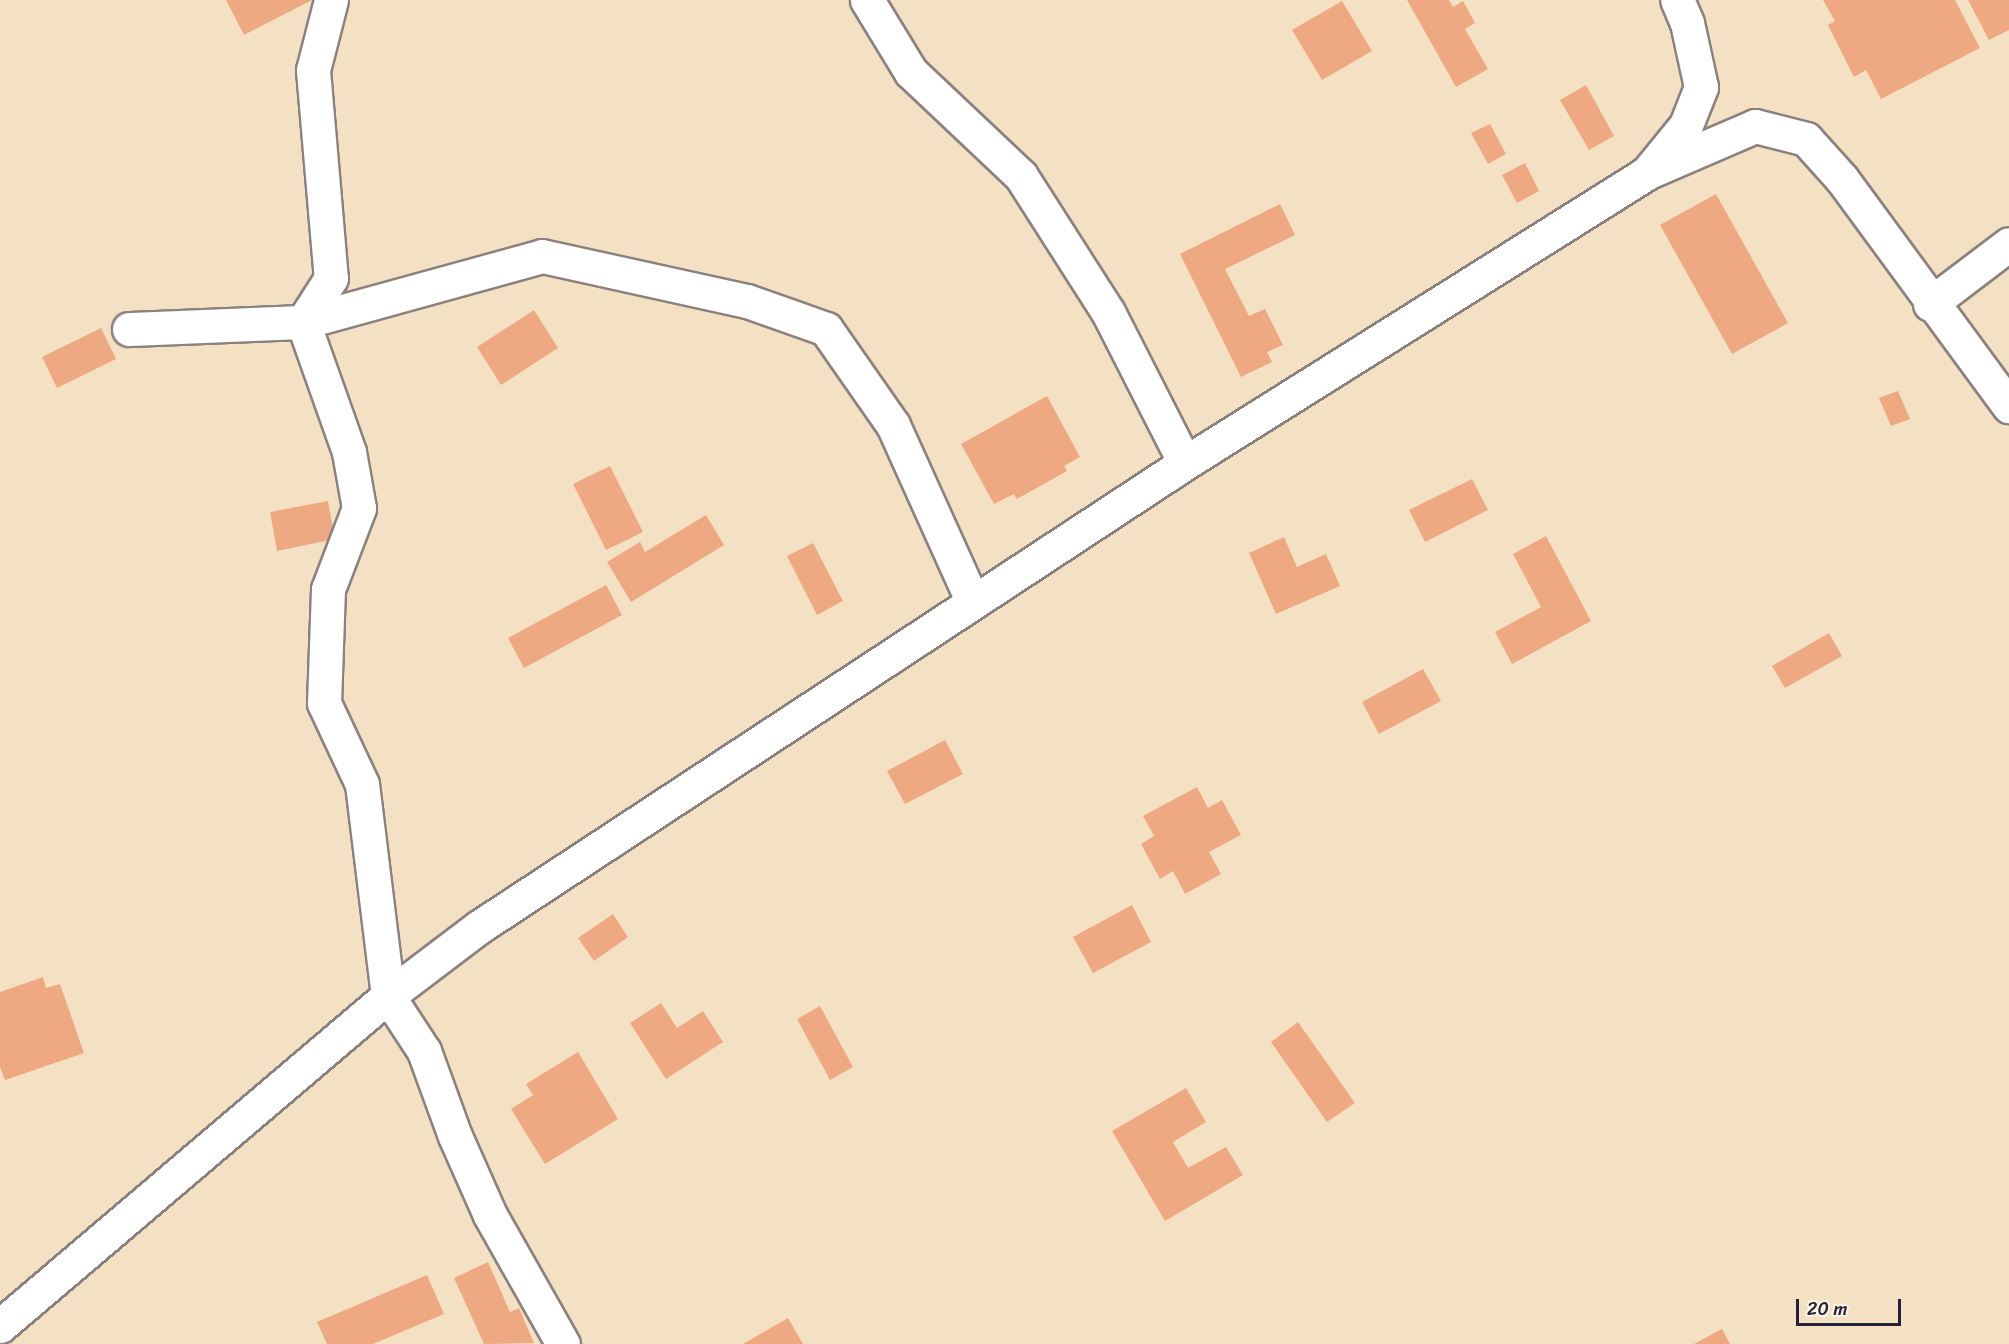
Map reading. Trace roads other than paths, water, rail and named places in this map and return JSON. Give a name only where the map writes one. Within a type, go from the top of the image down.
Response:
[{"type":"street","points":[[303,322],[331,278],[313,70],[331,0]]},
{"type":"street","points":[[867,0],[911,72],[1021,176],[1108,312],[1185,463]]},
{"type":"street","points":[[1647,173],[1686,125],[1701,87],[1687,23],[1677,0]]},
{"type":"street","points":[[0,1326],[388,996],[479,927],[1185,463],[1647,173],[1755,126],[1806,139],[1842,179],[1930,304],[2009,406]]},
{"type":"street","points":[[1930,304],[2009,244]]},
{"type":"street","points":[[129,329],[303,322],[543,256],[747,302],[826,329],[893,425],[973,602]]},
{"type":"street","points":[[303,322],[349,452],[360,508],[328,589],[324,703],[362,784],[388,996],[424,1051],[455,1136],[490,1215],[563,1344]]}]
